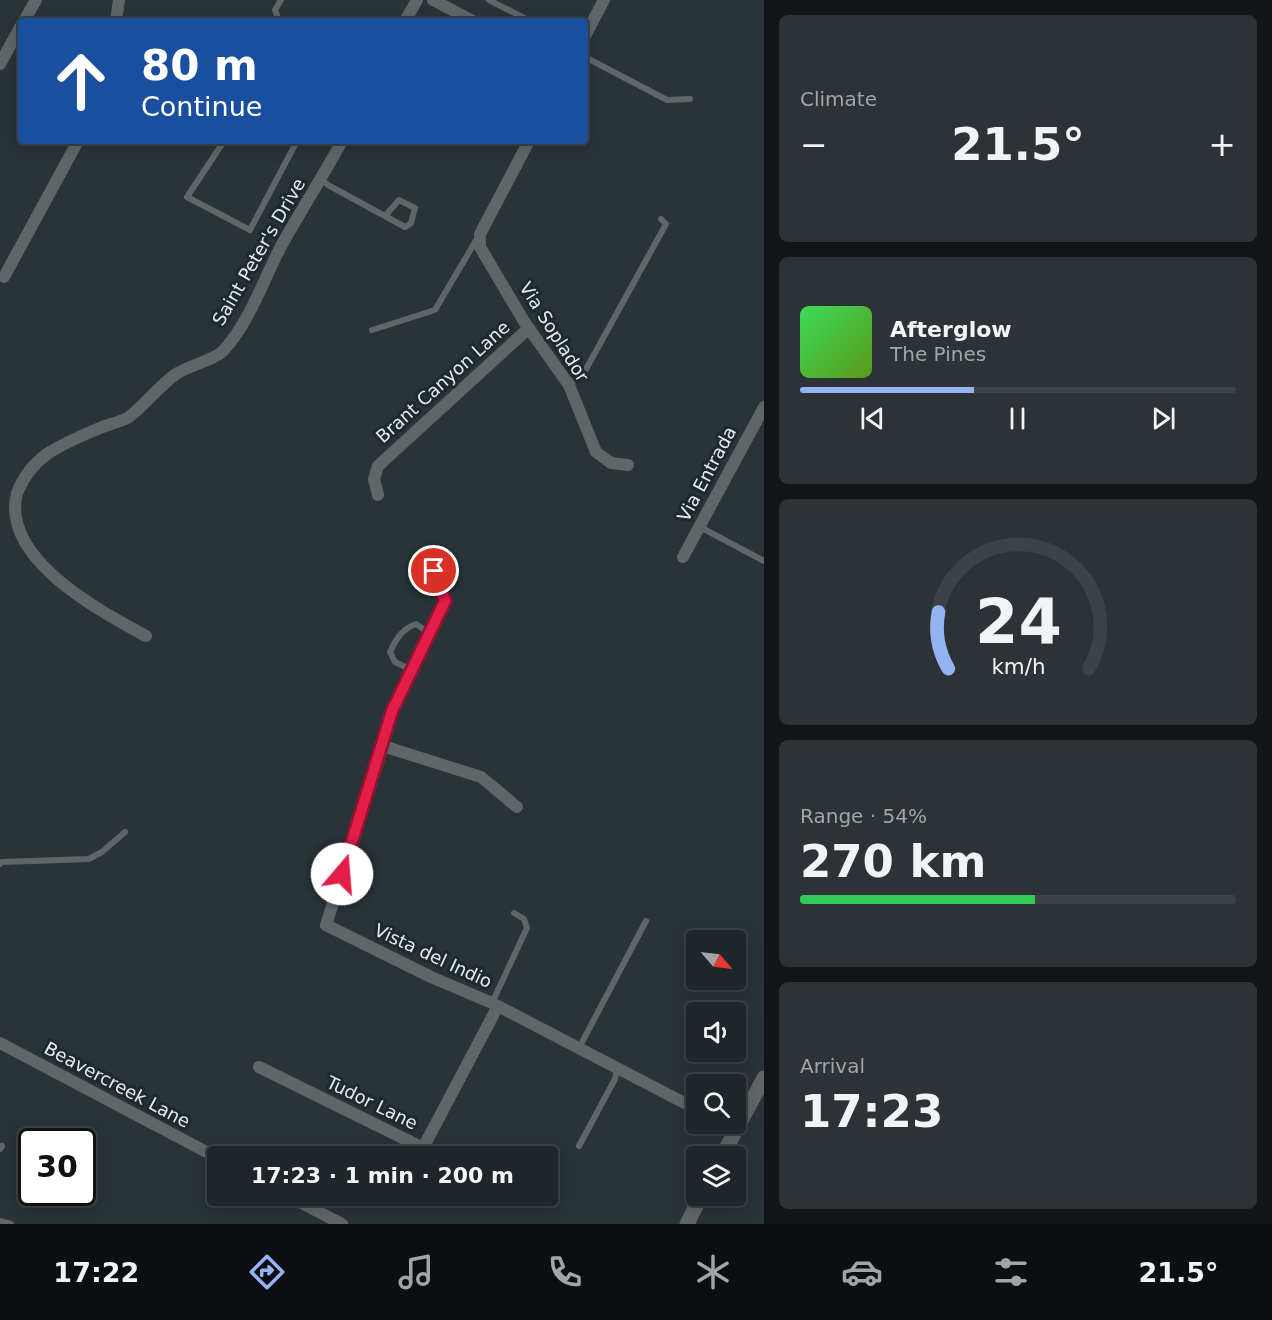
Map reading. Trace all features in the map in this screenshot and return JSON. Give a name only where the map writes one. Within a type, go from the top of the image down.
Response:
[{"type":"street","points":[[26,18],[36,0]]},
{"type":"street","points":[[117,18],[119,0]]},
{"type":"street","points":[[407,18],[417,0]]},
{"type":"street","points":[[588,30],[604,0]]},
{"type":"street","points":[[438,1],[468,18]]},
{"type":"street","points":[[0,64],[18,31]]},
{"type":"street","points":[[4,277],[76,144]]},
{"type":"street","name":"Saint Peter's Drive","points":[[146,636],[79,599],[56,582],[34,559],[19,534],[14,512],[21,482],[47,454],[99,428],[128,418],[170,378],[191,364],[213,358],[223,350],[258,298],[284,241],[340,144]]},
{"type":"street","points":[[480,234],[527,144]]},
{"type":"street","name":"Via Soplador","points":[[480,234],[480,247],[529,328],[569,385],[596,452],[611,463],[628,465]]},
{"type":"street","name":"Brant Canyon Lane","points":[[378,495],[374,479],[378,466],[529,328]]},
{"type":"street","name":"Via Entrada","points":[[683,557],[764,407]]},
{"type":"street","points":[[429,556],[445,601],[392,711],[383,746],[481,777],[518,807]]},
{"type":"street","name":"Vista del Indio","points":[[383,746],[326,925],[431,977],[495,1005],[686,1104]]},
{"type":"street","name":"Tudor Lane","points":[[259,1067],[423,1148],[495,1005]]},
{"type":"street","name":"Beavercreek Lane","points":[[0,1043],[207,1152]]},
{"type":"street","points":[[746,1103],[764,1078]]},
{"type":"street","points":[[307,1206],[342,1224]]},
{"type":"street","points":[[687,1224],[696,1206]]},
{"type":"lane","points":[[278,18],[275,10],[281,0]]},
{"type":"lane","points":[[489,0],[524,18]]},
{"type":"lane","points":[[588,59],[667,100],[690,99]]},
{"type":"lane","points":[[222,144],[187,197],[250,230],[295,144]]},
{"type":"lane","points":[[321,179],[385,216],[405,227],[411,223],[415,208],[399,200],[385,216]]},
{"type":"lane","points":[[569,385],[585,371],[666,224],[661,219]]},
{"type":"lane","points":[[372,330],[435,310],[480,234]]},
{"type":"lane","points":[[699,527],[764,561]]},
{"type":"lane","points":[[412,670],[395,662],[390,652],[396,639],[408,627],[416,624],[429,634]]},
{"type":"lane","points":[[0,864],[2,862],[90,859],[125,832]]},
{"type":"lane","points":[[495,1005],[526,928],[524,919],[514,913]]},
{"type":"lane","points":[[578,1049],[646,921]]},
{"type":"lane","points":[[579,1146],[615,1079],[617,1070]]},
{"type":"lane","points":[[0,1221],[11,1224]]},
{"type":"route","points":[[342,874],[392,711],[445,601],[434,571]]}]
